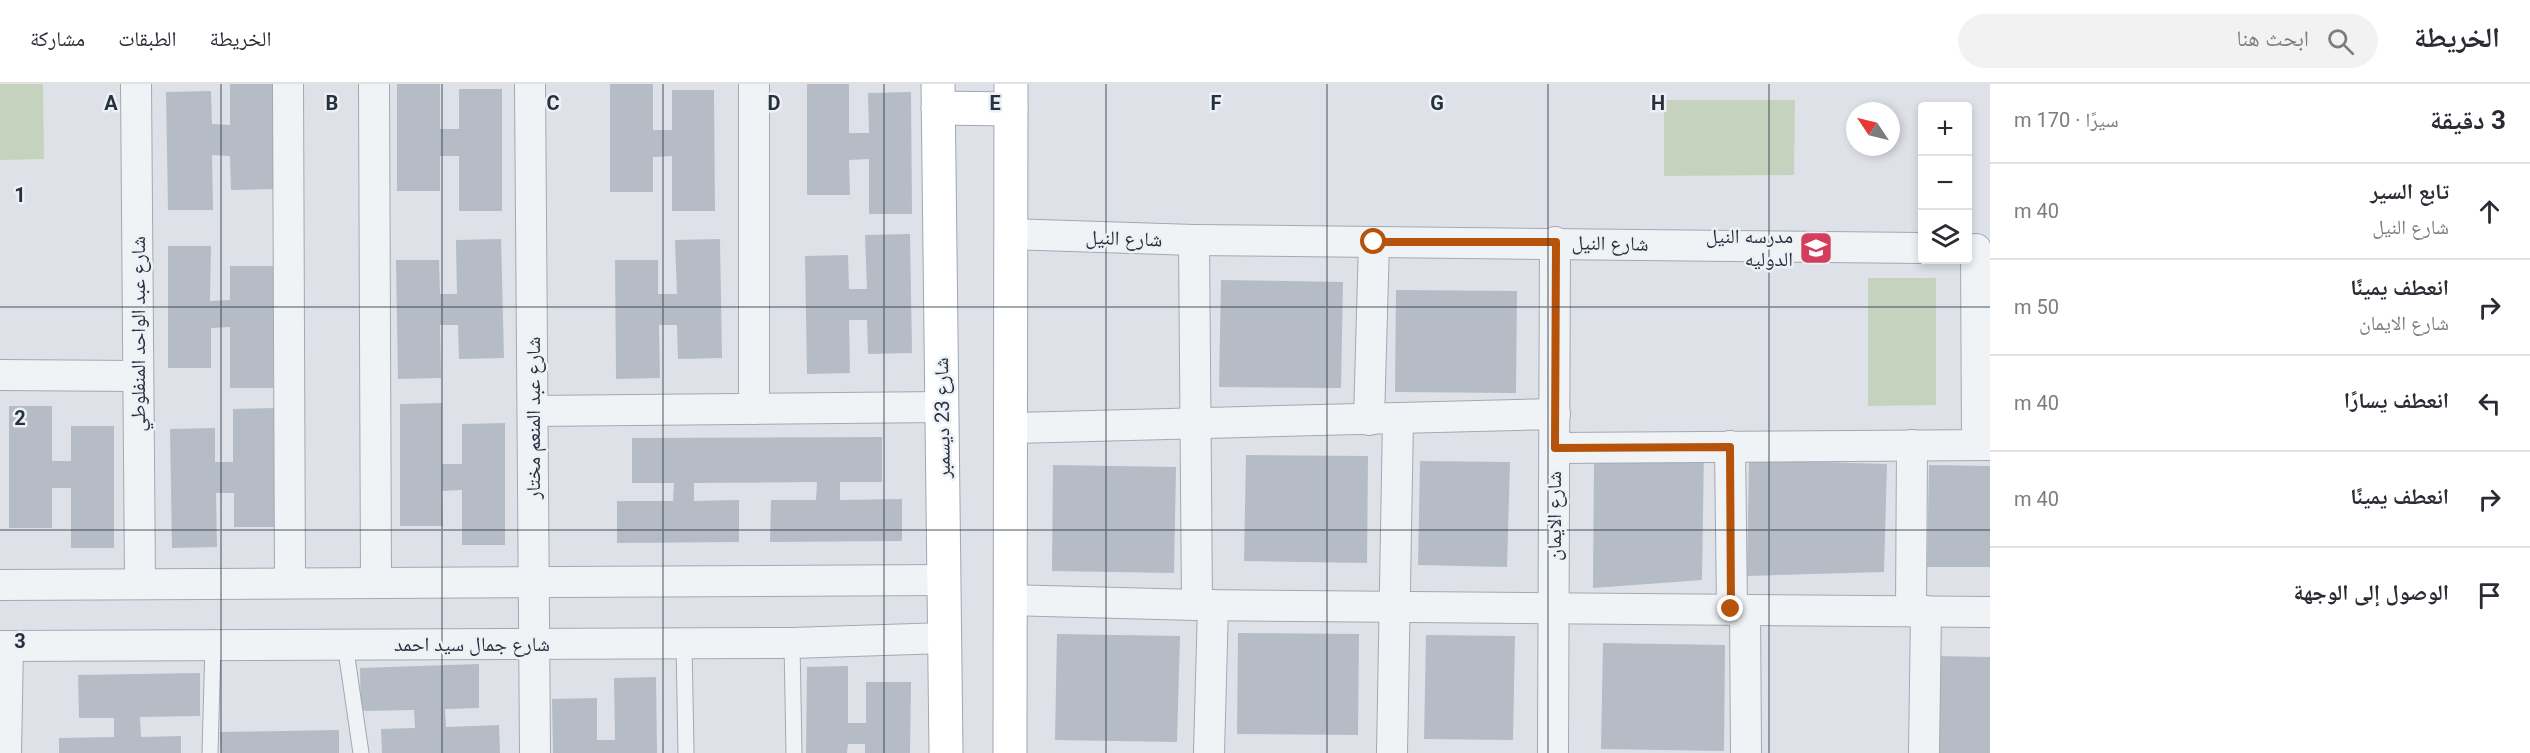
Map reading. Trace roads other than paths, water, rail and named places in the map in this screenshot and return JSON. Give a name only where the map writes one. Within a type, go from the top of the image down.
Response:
[{"type":"main road","points":[[938,96],[1011,96],[1011,753]]},
{"type":"main road","name":"شارع 23 ديسمبر","points":[[938,96],[946,753]]},
{"type":"street","name":"شارع عبد الواحد المنفلوطي","points":[[136,84],[140,584]]},
{"type":"street","points":[[288,84],[290,583]]},
{"type":"street","points":[[374,84],[376,583]]},
{"type":"street","name":"شارع عبد المنعم مختار","points":[[530,84],[535,753]]},
{"type":"street","points":[[753,409],[754,84]]},
{"type":"street","name":"شارع النيل","points":[[1010,234],[1194,240],[1556,242],[1918,248]]},
{"type":"street","points":[[1194,240],[1196,425],[1205,605],[1209,753]]},
{"type":"street","points":[[1374,242],[1394,606],[1392,753]]},
{"type":"street","name":"شارع الايمان","points":[[1553,753],[1556,242]]},
{"type":"street","points":[[1555,448],[1984,445],[1978,249]]},
{"type":"street","points":[[0,375],[138,376]]},
{"type":"street","points":[[533,411],[942,407]]},
{"type":"street","points":[[1012,428],[1555,414]]},
{"type":"street","points":[[1912,445],[1924,753]]},
{"type":"street","points":[[1730,447],[1746,753]]},
{"type":"street","points":[[0,585],[944,580]]},
{"type":"street","points":[[1011,600],[1205,605],[1990,612]]},
{"type":"street","name":"شارع جمال سيد احمد","points":[[4,646],[792,643],[945,638]]},
{"type":"street","points":[[4,646],[6,753]]},
{"type":"lane","points":[[684,643],[686,753]]},
{"type":"lane","points":[[792,643],[794,753]]},
{"type":"lane","points":[[210,753],[213,644]]},
{"type":"lane","points":[[345,644],[361,753]]},
{"type":"place","name":"مدرسه النيل الدوليه","points":[[1816,248]]}]
